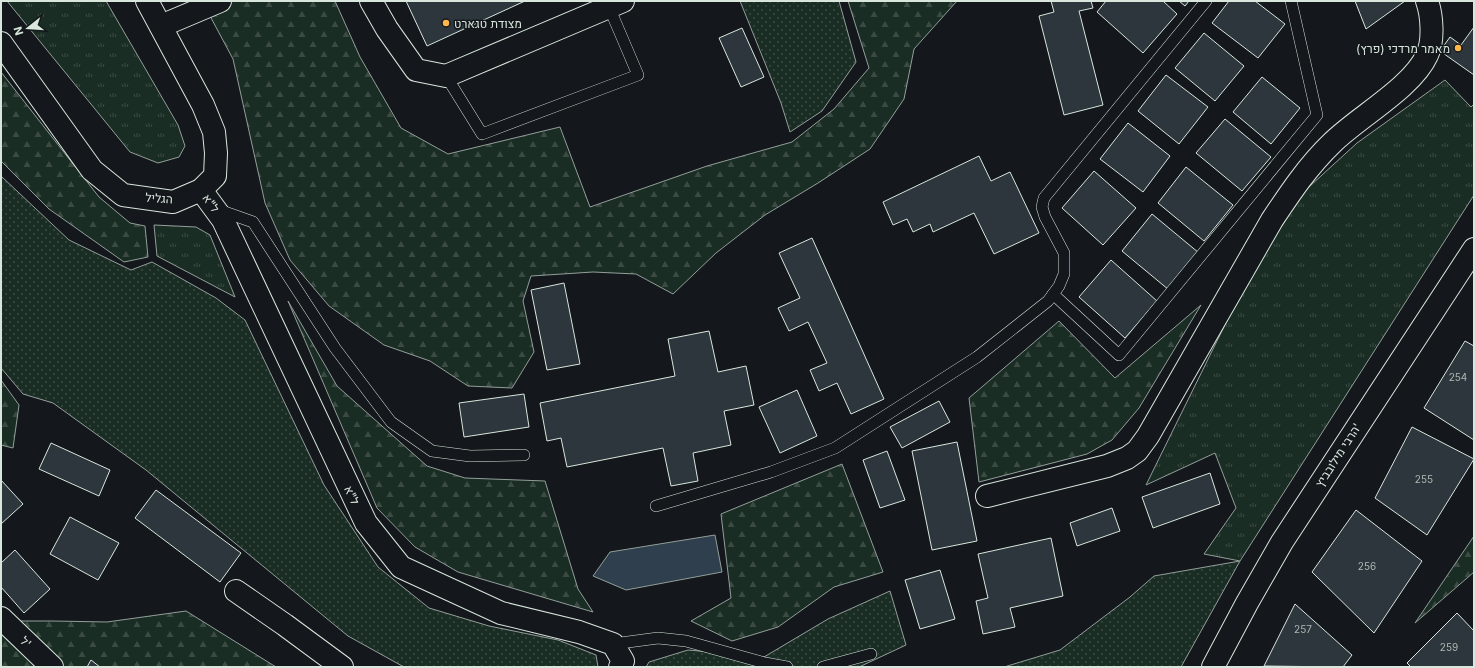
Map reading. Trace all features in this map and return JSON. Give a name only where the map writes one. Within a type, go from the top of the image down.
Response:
[{"type":"street","name":"הגליל","points":[[1,43],[92,170],[123,195],[173,202],[201,190],[215,176],[216,153],[214,132],[203,105],[147,1]]},
{"type":"street","points":[[161,26],[220,1]]},
{"type":"street","points":[[371,1],[416,70],[446,76],[616,4]]},
{"type":"street","points":[[987,496],[1107,466],[1127,458],[1137,450],[1148,436],[1272,220],[1291,192],[1315,160],[1333,142],[1399,89],[1419,69],[1428,54],[1431,37],[1431,12],[1428,1]]},
{"type":"street","name":"ל\"א","points":[[201,190],[223,220],[366,523],[401,567],[501,613],[579,632],[613,644]]},
{"type":"street","name":"הרבי מילובביץ'","points":[[1213,667],[1282,542],[1474,249]]},
{"type":"street","points":[[236,591],[342,667]]},
{"type":"street","name":"ל'","points":[[1,618],[52,667]]},
{"type":"street","points":[[613,644],[623,661],[620,667]]},
{"type":"lane","points":[[656,506],[771,472],[835,448],[977,357],[1048,301],[1059,286],[1064,274],[1064,253],[1042,207],[1044,198],[1206,1]]},
{"type":"lane","points":[[1053,294],[1119,355],[1317,115],[1291,1]]},
{"type":"lane","points":[[446,76],[482,134],[638,75],[616,4]]},
{"type":"lane","points":[[215,209],[253,222],[332,345],[391,422],[432,451],[470,456],[524,455]]},
{"type":"lane","points":[[613,644],[658,638],[686,641],[765,663],[788,667]]},
{"type":"lane","points":[[823,667],[871,654]]},
{"type":"green space","points":[[7,1],[106,1],[178,125],[185,146],[179,157],[158,163],[130,152]]},
{"type":"green space","points":[[202,1],[335,1],[360,57],[401,128],[448,154],[560,127],[590,207],[707,166],[792,142],[834,109],[869,68],[848,1],[957,1],[914,49],[904,99],[870,149],[765,215],[716,253],[673,294],[636,274],[593,272],[531,276],[523,301],[534,352],[512,388],[468,386],[430,361],[384,345],[329,306],[290,260],[265,203],[233,59]]},
{"type":"green space","points":[[740,1],[839,1],[856,62],[822,111],[790,132],[781,103]]},
{"type":"green space","points":[[1,72],[99,197],[130,223],[145,226],[148,257],[124,262],[49,209],[1,161]]},
{"type":"green space","points":[[1445,80],[1471,107],[1474,104],[1474,195],[1240,561],[1204,554],[1236,508],[1215,453],[1146,485],[1248,278],[1298,197],[1357,143]]},
{"type":"green space","points":[[1,176],[69,240],[131,270],[152,262],[216,298],[245,320],[324,485],[378,567],[429,608],[489,626],[558,640],[596,655],[598,667],[404,667],[348,636],[146,470],[53,403],[23,394],[1,368]]},
{"type":"green space","points":[[154,225],[196,227],[210,235],[235,297],[157,256]]},
{"type":"green space","points":[[288,301],[337,386],[427,466],[465,478],[545,481],[578,589],[593,612],[458,572],[415,547],[377,508]]},
{"type":"green space","points":[[1201,305],[1139,408],[1112,440],[1087,454],[979,482],[969,398],[1059,321],[1115,378]]},
{"type":"green space","points":[[1,380],[19,405],[13,448],[1,445]]},
{"type":"green space","points":[[842,464],[883,572],[834,587],[778,627],[732,641],[691,621],[731,598],[721,514]]},
{"type":"green space","points":[[1474,536],[1474,572],[1415,623]]},
{"type":"green space","points":[[1240,561],[1181,667],[1004,667],[1060,650],[1130,597],[1154,576]]},
{"type":"green space","points":[[890,591],[906,645],[859,667],[646,667],[649,662],[688,650],[764,657],[828,619]]},
{"type":"green space","points":[[186,611],[276,667],[1,667],[1,621],[107,622]]},
{"type":"water","points":[[715,535],[722,572],[626,590],[593,576],[610,552]]},
{"type":"building","name":"מצודת טגארט","points":[[406,1],[525,1],[427,46]]},
{"type":"building","points":[[1051,1],[1091,1],[1093,8],[1079,11],[1103,105],[1064,115],[1039,16],[1054,12]]},
{"type":"building","points":[[1106,1],[1163,1],[1177,14],[1143,53],[1097,12]]},
{"type":"building","points":[[1179,1],[1189,1],[1185,6]]},
{"type":"building","points":[[1229,1],[1255,1],[1285,24],[1258,58],[1212,23]]},
{"type":"building","points":[[1355,1],[1405,1],[1366,29]]},
{"type":"building","name":"מאמר מרדכי (פרץ)","points":[[1474,27],[1474,75],[1440,51],[1450,37],[1461,45]]},
{"type":"building","points":[[742,28],[764,77],[741,87],[719,38]]},
{"type":"building","points":[[1204,33],[1244,66],[1215,101],[1175,68]]},
{"type":"building","points":[[1166,75],[1208,107],[1179,144],[1138,111]]},
{"type":"building","points":[[1262,77],[1300,108],[1271,144],[1233,112]]},
{"type":"building","points":[[1225,119],[1271,157],[1242,191],[1196,153]]},
{"type":"building","points":[[1128,123],[1170,156],[1143,192],[1100,159]]},
{"type":"building","points":[[979,156],[991,181],[1010,172],[1039,233],[994,254],[974,213],[933,232],[930,224],[913,232],[907,219],[893,225],[883,202]]},
{"type":"building","points":[[1186,167],[1233,205],[1204,241],[1158,203]]},
{"type":"building","points":[[1094,171],[1136,208],[1103,245],[1062,208]]},
{"type":"building","points":[[1152,214],[1199,253],[1169,290],[1122,251]]},
{"type":"building","points":[[812,238],[884,399],[851,414],[837,383],[819,391],[810,370],[827,363],[808,322],[789,331],[778,308],[800,298],[779,253]]},
{"type":"building","points":[[1111,260],[1157,301],[1125,338],[1079,297]]},
{"type":"building","points":[[564,283],[580,364],[547,370],[531,290]]},
{"type":"building","points":[[709,331],[718,372],[746,366],[754,405],[724,411],[731,445],[693,453],[698,481],[671,486],[663,448],[567,467],[561,438],[547,441],[540,403],[675,376],[668,339]]},
{"type":"building","points":[[1465,341],[1474,346],[1474,440],[1424,408]]},
{"type":"building","points":[[797,390],[817,436],[780,453],[759,407]]},
{"type":"building","points":[[524,394],[529,427],[464,437],[459,403]]},
{"type":"building","points":[[939,401],[950,422],[902,448],[890,427]]},
{"type":"building","points":[[1412,427],[1474,459],[1427,535],[1375,498]]},
{"type":"building","points":[[957,442],[977,541],[932,550],[912,451]]},
{"type":"building","points":[[51,443],[110,470],[99,496],[39,469]]},
{"type":"building","points":[[887,451],[905,500],[880,508],[863,460]]},
{"type":"building","points":[[1210,473],[1220,504],[1153,528],[1142,497]]},
{"type":"building","points":[[1,480],[23,504],[1,524]]},
{"type":"building","points":[[156,490],[241,553],[220,582],[135,518]]},
{"type":"building","points":[[1112,508],[1120,531],[1077,546],[1070,523]]},
{"type":"building","points":[[1356,510],[1422,561],[1374,633],[1312,572]]},
{"type":"building","points":[[70,517],[119,543],[98,580],[50,554]]},
{"type":"building","points":[[1051,538],[1063,596],[1010,608],[1015,627],[983,634],[976,601],[988,598],[978,554]]},
{"type":"building","points":[[15,550],[50,589],[24,613],[1,587],[1,563]]},
{"type":"building","points":[[940,570],[955,619],[920,629],[905,580]]},
{"type":"building","points":[[1295,604],[1352,655],[1343,667],[1264,666]]},
{"type":"building","points":[[1457,613],[1474,631],[1474,667],[1411,667],[1407,663]]},
{"type":"building","points":[[91,660],[100,667],[87,667]]},
{"type":"place","name":"מצודת טגארט","points":[[446,23]]},
{"type":"place","name":"מאמר מרדכי (פרץ)","points":[[1458,48]]}]
